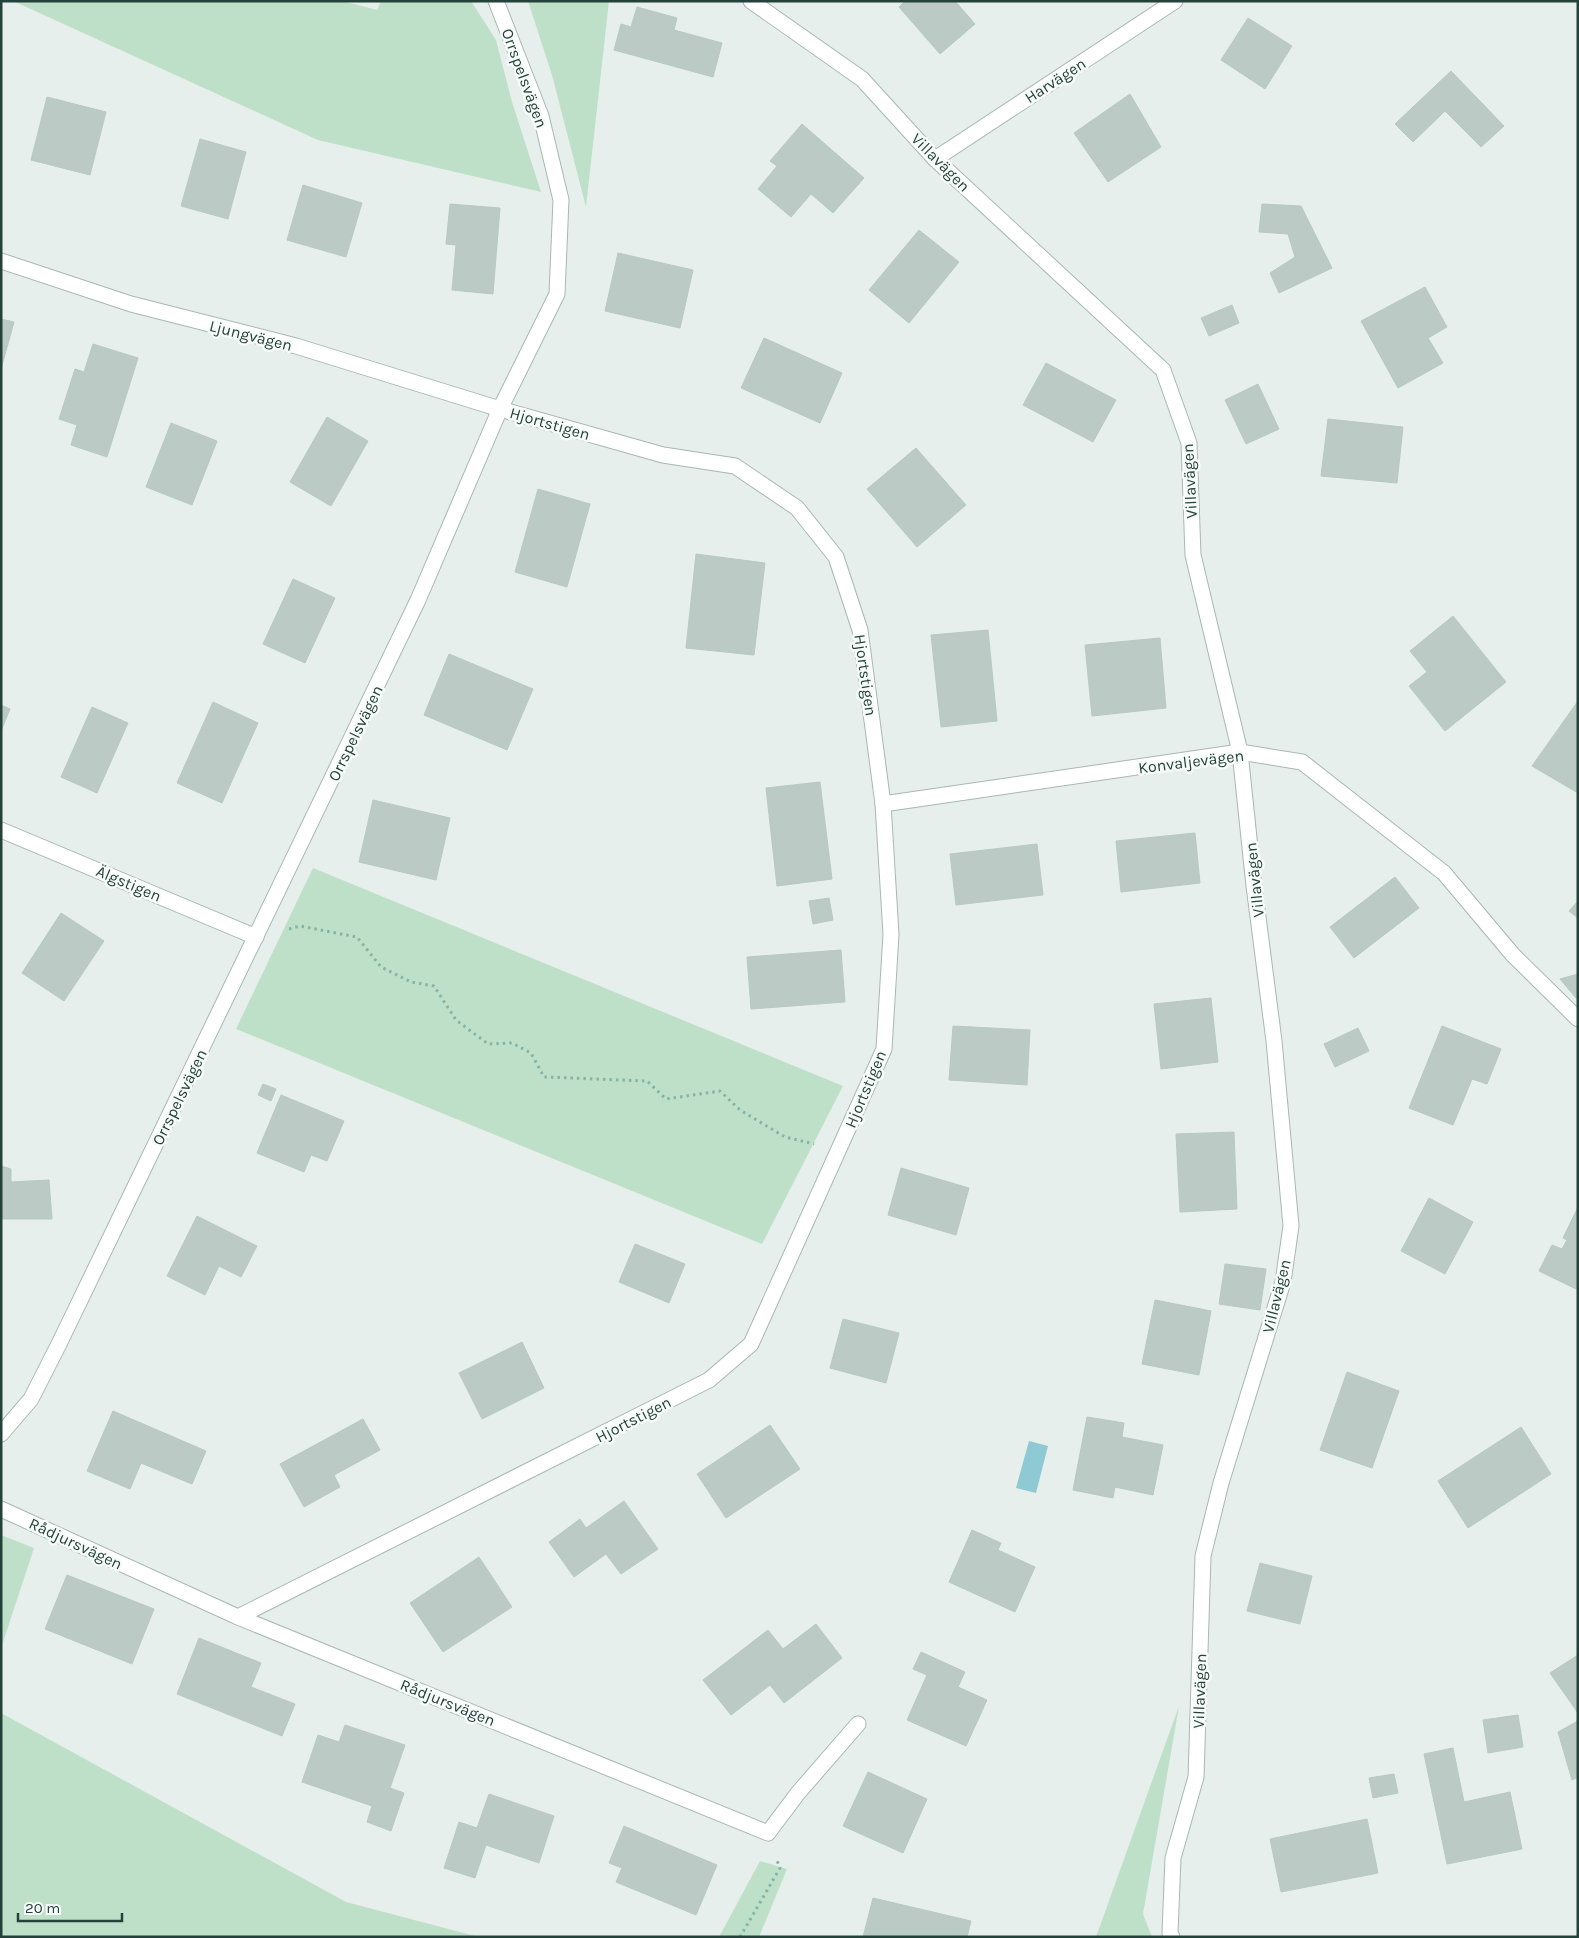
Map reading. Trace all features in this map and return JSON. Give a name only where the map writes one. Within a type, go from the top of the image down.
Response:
[{"type":"street","name":"Orrspelsvägen","points":[[1,1434],[31,1399],[35,1391],[418,600],[500,409],[557,294],[561,200],[542,116],[496,1]]},
{"type":"street","name":"Villavägen","points":[[751,1],[862,79],[935,159],[1163,370],[1189,443],[1193,555],[1240,752],[1254,886],[1274,1041],[1291,1226],[1283,1282],[1221,1483],[1203,1556],[1196,1777],[1173,1858],[1170,1933],[1172,1937]]},
{"type":"street","name":"Harvägen","points":[[935,159],[1175,1]]},
{"type":"street","name":"Ljungvägen","points":[[1,261],[131,304],[296,346],[500,409]]},
{"type":"street","name":"Hjortstigen","points":[[238,1617],[709,1380],[752,1344],[884,1049],[891,934],[883,804],[860,630],[836,557],[797,508],[735,466],[663,455],[500,409]]},
{"type":"street","name":"Konvaljevägen","points":[[883,804],[1240,752],[1302,762],[1444,873],[1513,954],[1578,1019]]},
{"type":"street","name":"Älgstigen","points":[[1,830],[256,937]]},
{"type":"street","name":"Rådjursvägen","points":[[1,1508],[238,1617],[768,1833]]},
{"type":"street","points":[[768,1833],[798,1793],[858,1724]]},
{"type":"path","points":[[256,937],[300,926],[357,937],[380,967],[411,982],[434,986],[456,1020],[488,1044],[512,1043],[531,1053],[544,1077],[647,1081],[666,1099],[720,1091],[740,1110],[785,1137],[839,1149]]},
{"type":"path","points":[[740,1937],[780,1868],[768,1833]]},
{"type":"green space","points":[[13,1],[343,1],[377,10],[381,1],[471,1],[496,40],[512,102],[541,192],[318,140]]},
{"type":"green space","points":[[528,1],[609,1],[586,207],[552,75]]},
{"type":"green space","points":[[313,868],[843,1086],[762,1244],[236,1029]]},
{"type":"green space","points":[[1,1535],[34,1548],[1,1648]]},
{"type":"green space","points":[[1179,1706],[1143,1914],[1152,1937],[1096,1937]]},
{"type":"green space","points":[[1,1713],[346,1902],[479,1937],[1,1937]]},
{"type":"green space","points":[[760,1861],[787,1869],[759,1937],[719,1937]]},
{"type":"water","points":[[1029,1441],[1048,1446],[1036,1493],[1016,1488]]},
{"type":"building","points":[[905,1],[955,1],[975,24],[940,54],[899,7]]},
{"type":"building","points":[[637,7],[677,18],[674,30],[722,43],[713,77],[614,50],[621,24],[631,27]]},
{"type":"building","points":[[1248,18],[1292,46],[1265,89],[1221,60]]},
{"type":"building","points":[[1451,71],[1504,126],[1481,147],[1445,111],[1413,142],[1395,124]]},
{"type":"building","points":[[1130,94],[1161,147],[1108,182],[1074,133]]},
{"type":"building","points":[[47,97],[106,112],[90,175],[31,160]]},
{"type":"building","points":[[802,124],[864,178],[833,213],[811,194],[791,217],[758,189],[777,166],[770,161]]},
{"type":"building","points":[[200,139],[246,152],[228,219],[181,206]]},
{"type":"building","points":[[303,185],[362,203],[346,257],[287,240]]},
{"type":"building","points":[[450,204],[500,208],[493,294],[452,290],[456,245],[446,244]]},
{"type":"building","points":[[1262,204],[1301,206],[1332,268],[1279,293],[1270,273],[1295,257],[1288,234],[1259,232]]},
{"type":"building","points":[[919,230],[959,262],[909,323],[869,290]]},
{"type":"building","points":[[618,253],[693,270],[680,328],[605,311]]},
{"type":"building","points":[[1425,287],[1447,327],[1428,338],[1443,363],[1398,388],[1361,321]]},
{"type":"building","points":[[1232,305],[1239,323],[1209,336],[1201,318]]},
{"type":"building","points":[[1,319],[14,322],[1,369]]},
{"type":"building","points":[[764,338],[842,373],[820,423],[741,388]]},
{"type":"building","points":[[93,344],[138,358],[107,457],[71,445],[77,425],[59,419],[75,369],[84,372]]},
{"type":"building","points":[[1046,363],[1116,400],[1093,442],[1023,405]]},
{"type":"building","points":[[1258,384],[1279,429],[1246,444],[1225,400]]},
{"type":"building","points":[[327,417],[368,441],[331,506],[290,482]]},
{"type":"building","points":[[1328,419],[1403,427],[1397,483],[1321,476]]},
{"type":"building","points":[[171,423],[217,441],[192,505],[146,487]]},
{"type":"building","points":[[916,448],[966,505],[917,547],[867,489]]},
{"type":"building","points":[[538,489],[590,504],[567,587],[515,572]]},
{"type":"building","points":[[696,554],[765,563],[754,655],[686,648]]},
{"type":"building","points":[[293,579],[335,598],[305,663],[263,644]]},
{"type":"building","points":[[1453,616],[1506,682],[1445,731],[1409,686],[1427,672],[1410,651]]},
{"type":"building","points":[[988,630],[997,721],[941,727],[931,635]]},
{"type":"building","points":[[1160,638],[1166,708],[1092,716],[1085,645]]},
{"type":"building","points":[[449,654],[533,689],[507,750],[424,715]]},
{"type":"building","points":[[1578,701],[1578,793],[1532,766]]},
{"type":"building","points":[[213,702],[258,723],[222,803],[177,783]]},
{"type":"building","points":[[1,705],[10,709],[1,731]]},
{"type":"building","points":[[92,707],[128,723],[97,793],[61,777]]},
{"type":"building","points":[[820,782],[832,879],[777,886],[766,788]]},
{"type":"building","points":[[373,800],[450,818],[436,880],[359,862]]},
{"type":"building","points":[[1195,833],[1200,883],[1121,892],[1116,841]]},
{"type":"building","points":[[1037,844],[1043,895],[956,905],[950,854]]},
{"type":"building","points":[[1395,877],[1419,908],[1354,958],[1330,927]]},
{"type":"building","points":[[829,898],[833,920],[813,924],[809,901]]},
{"type":"building","points":[[1578,901],[1578,918],[1569,911]]},
{"type":"building","points":[[61,913],[104,941],[64,1001],[22,973]]},
{"type":"building","points":[[841,950],[845,1002],[751,1009],[747,957]]},
{"type":"building","points":[[1578,974],[1578,998],[1576,998],[1560,979]]},
{"type":"building","points":[[1211,998],[1218,1062],[1161,1069],[1154,1004]]},
{"type":"building","points":[[953,1026],[1030,1030],[1027,1085],[949,1080]]},
{"type":"building","points":[[1442,1026],[1501,1049],[1487,1084],[1472,1079],[1453,1125],[1409,1108]]},
{"type":"building","points":[[1358,1028],[1369,1051],[1335,1067],[1324,1044]]},
{"type":"building","points":[[263,1084],[276,1089],[271,1101],[258,1095]]},
{"type":"building","points":[[281,1095],[344,1121],[327,1161],[311,1155],[304,1172],[257,1153]]},
{"type":"building","points":[[1234,1132],[1237,1209],[1180,1212],[1176,1134]]},
{"type":"building","points":[[1,1166],[11,1169],[11,1182],[49,1180],[52,1219],[1,1219]]},
{"type":"building","points":[[901,1168],[969,1188],[956,1235],[888,1215]]},
{"type":"building","points":[[1429,1198],[1473,1222],[1445,1274],[1401,1251]]},
{"type":"building","points":[[1578,1207],[1578,1285],[1576,1289],[1539,1271],[1552,1245],[1562,1249],[1567,1240],[1563,1238]]},
{"type":"building","points":[[197,1216],[257,1246],[241,1277],[219,1266],[205,1295],[167,1276]]},
{"type":"building","points":[[635,1244],[685,1264],[669,1303],[619,1282]]},
{"type":"building","points":[[1225,1264],[1266,1269],[1260,1310],[1219,1304]]},
{"type":"building","points":[[1155,1300],[1211,1311],[1199,1375],[1142,1364]]},
{"type":"building","points":[[843,1319],[899,1333],[886,1383],[830,1368]]},
{"type":"building","points":[[522,1342],[544,1388],[482,1419],[459,1373]]},
{"type":"building","points":[[1347,1372],[1399,1391],[1372,1468],[1320,1450]]},
{"type":"building","points":[[113,1411],[206,1451],[192,1484],[141,1463],[130,1489],[87,1471]]},
{"type":"building","points":[[1087,1417],[1124,1423],[1122,1437],[1163,1445],[1153,1495],[1115,1487],[1113,1498],[1073,1490]]},
{"type":"building","points":[[363,1419],[380,1450],[334,1475],[340,1487],[304,1507],[280,1464]]},
{"type":"building","points":[[770,1425],[800,1469],[726,1518],[697,1474]]},
{"type":"building","points":[[1521,1427],[1551,1474],[1468,1528],[1438,1481]]},
{"type":"building","points":[[624,1501],[658,1549],[621,1574],[606,1554],[574,1577],[549,1542],[580,1519],[586,1528]]},
{"type":"building","points":[[972,1530],[1001,1543],[998,1550],[1035,1567],[1015,1612],[949,1582]]},
{"type":"building","points":[[479,1557],[512,1607],[443,1652],[410,1603]]},
{"type":"building","points":[[1260,1563],[1312,1576],[1300,1624],[1247,1611]]},
{"type":"building","points":[[67,1575],[154,1609],[132,1664],[45,1629]]},
{"type":"building","points":[[816,1624],[842,1658],[784,1703],[770,1685],[731,1715],[703,1680],[768,1630],[783,1649]]},
{"type":"building","points":[[199,1638],[261,1663],[251,1687],[295,1704],[282,1736],[177,1694]]},
{"type":"building","points":[[921,1652],[965,1672],[958,1687],[987,1700],[966,1746],[907,1720],[927,1675],[913,1669]]},
{"type":"building","points":[[1578,1655],[1578,1713],[1550,1673]]},
{"type":"building","points":[[1518,1715],[1523,1747],[1488,1753],[1483,1720]]},
{"type":"building","points":[[1578,1721],[1578,1777],[1572,1780],[1558,1732]]},
{"type":"building","points":[[345,1725],[405,1745],[390,1788],[404,1793],[391,1831],[367,1822],[372,1806],[302,1782],[318,1735],[339,1742]]},
{"type":"building","points":[[1453,1748],[1464,1802],[1510,1792],[1522,1849],[1447,1864],[1424,1754]]},
{"type":"building","points":[[868,1772],[927,1799],[903,1853],[843,1826]]},
{"type":"building","points":[[1394,1774],[1398,1793],[1373,1798],[1369,1778]]},
{"type":"building","points":[[489,1794],[554,1816],[539,1863],[486,1845],[475,1878],[444,1868],[459,1822],[477,1828]]},
{"type":"building","points":[[1367,1819],[1378,1873],[1281,1892],[1270,1839]]},
{"type":"building","points":[[624,1826],[717,1865],[696,1915],[616,1882],[622,1868],[609,1863]]},
{"type":"building","points":[[873,1898],[971,1921],[967,1937],[863,1937]]}]
